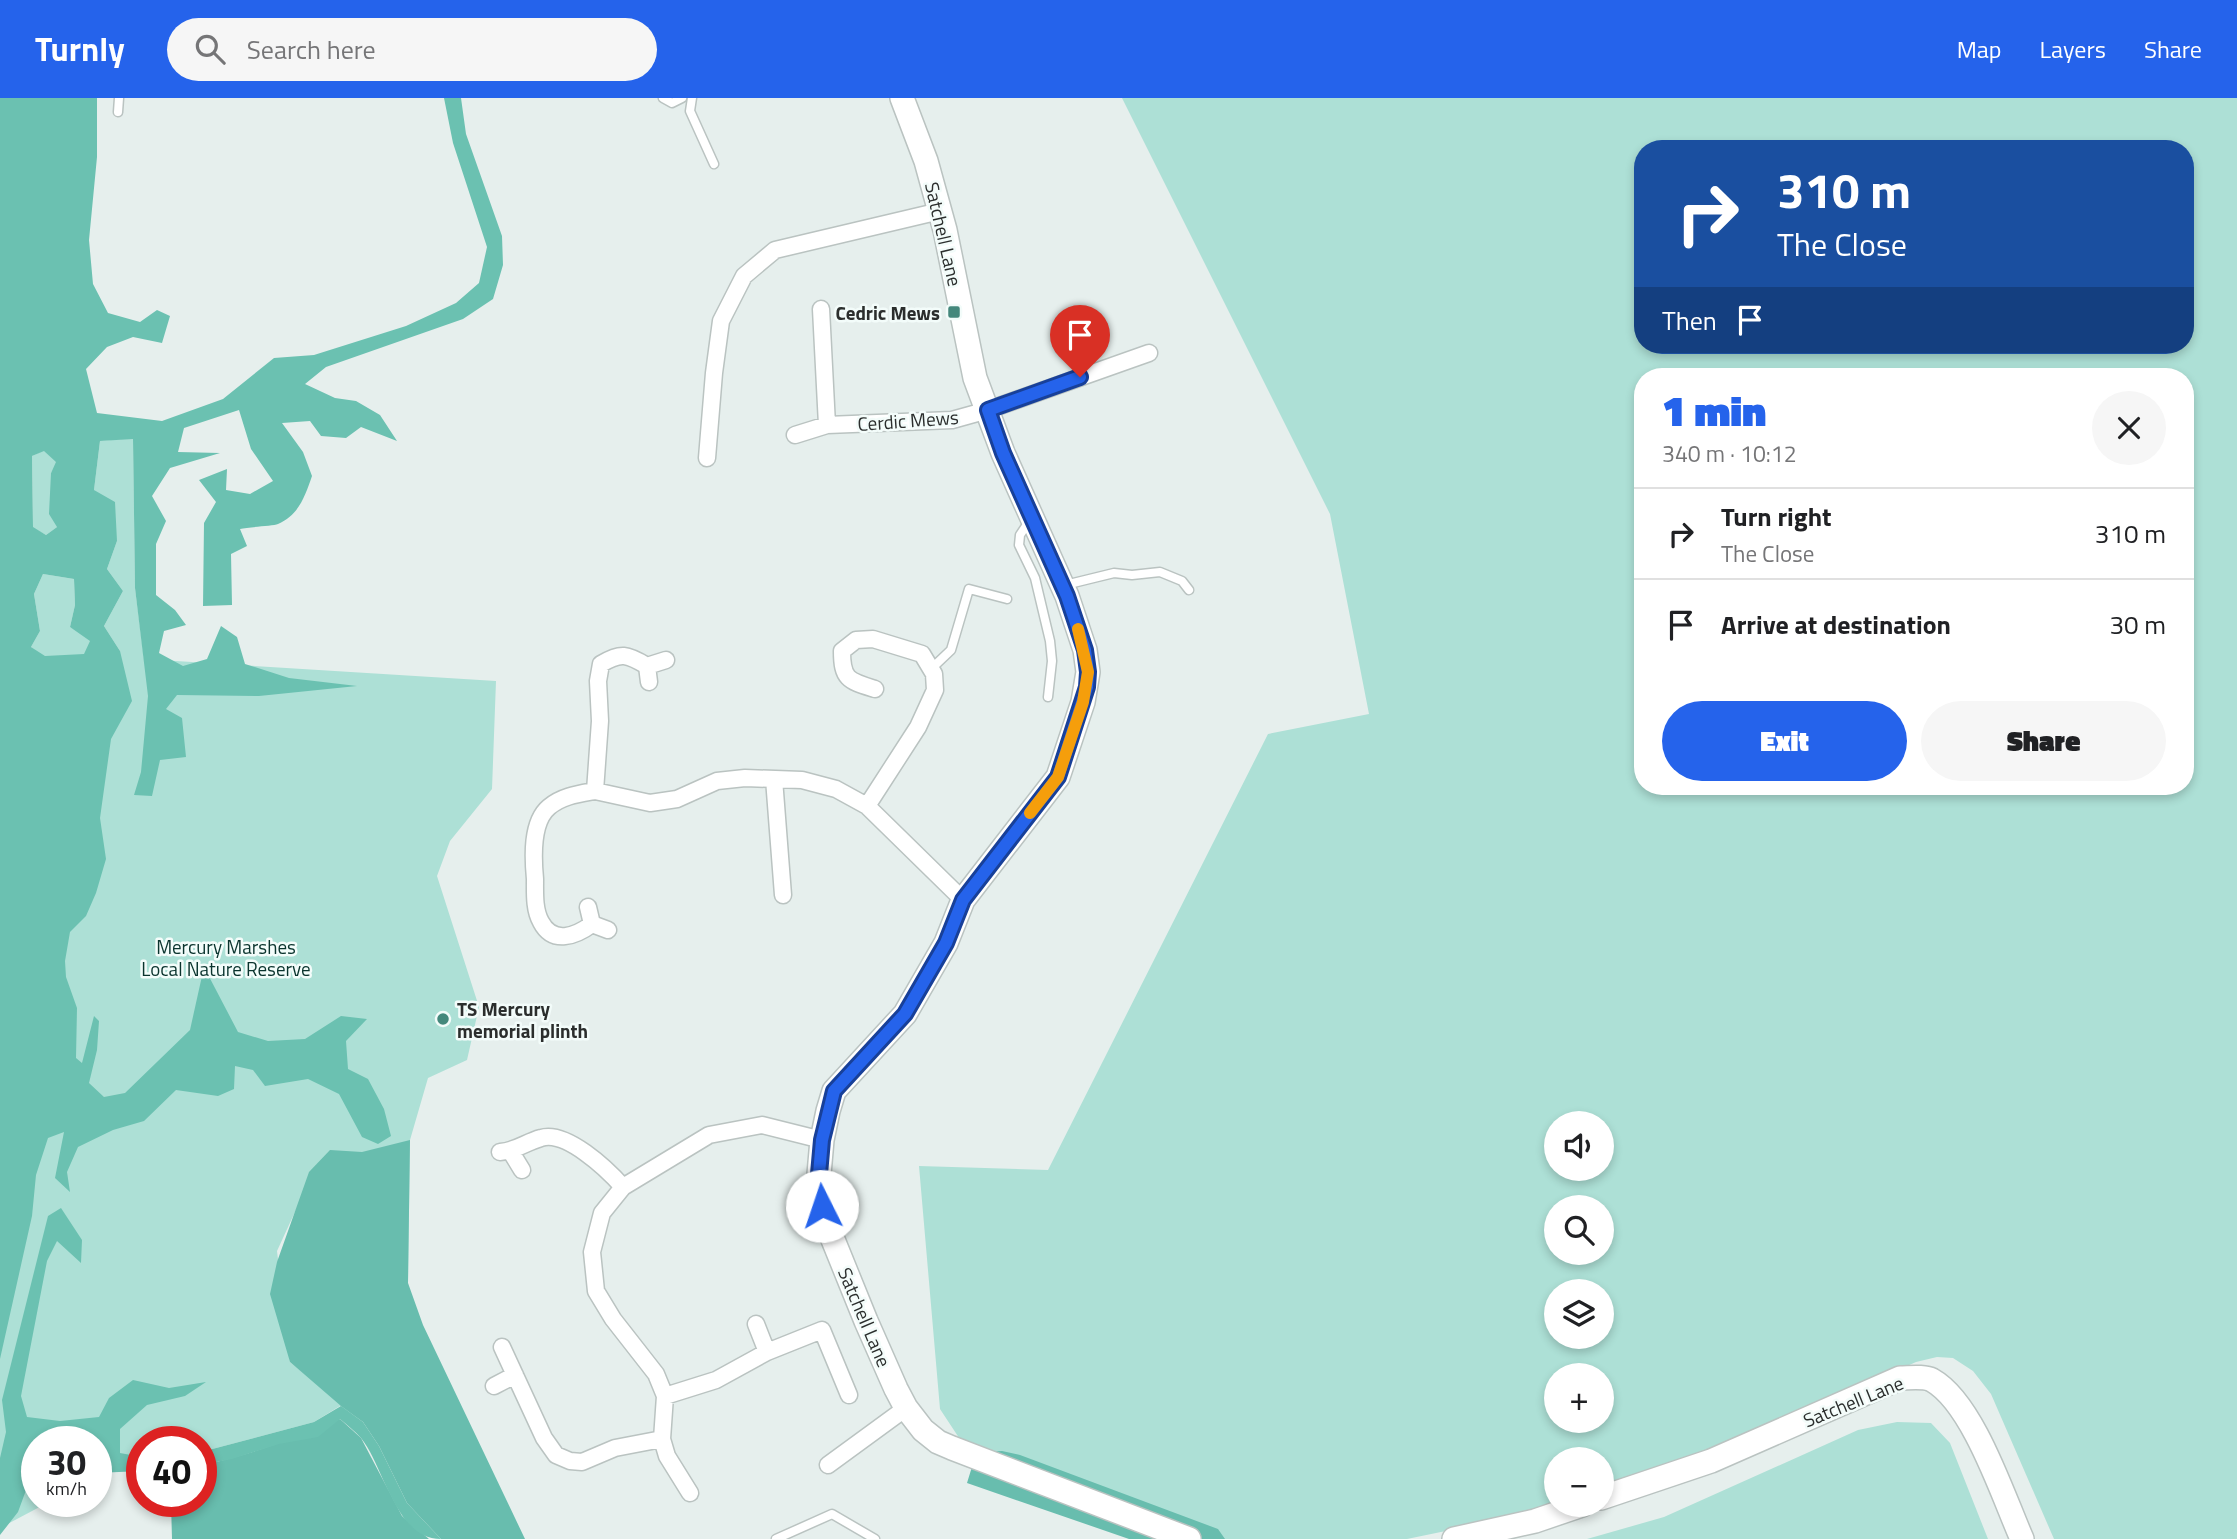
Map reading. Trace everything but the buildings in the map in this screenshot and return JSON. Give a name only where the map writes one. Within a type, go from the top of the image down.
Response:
[{"type":"street","name":"Satchell Lane","points":[[901,98],[926,161],[940,211],[975,378],[1003,453],[1062,586],[1081,636],[1088,672],[1083,702],[1058,777],[963,900],[946,943],[905,1014],[834,1091],[822,1140],[819,1185],[826,1224],[895,1390],[923,1430],[938,1442],[952,1448],[1189,1539]]},
{"type":"street","points":[[706,458],[721,321],[744,276],[775,250],[940,211]]},
{"type":"street","points":[[821,309],[827,425]]},
{"type":"street","name":"Cerdic Mews","points":[[795,435],[827,425],[952,421],[1149,352]]},
{"type":"street","points":[[867,806],[918,727],[935,690],[934,674],[922,654],[873,639],[856,640],[842,651],[842,668],[853,682],[875,689]]},
{"type":"street","points":[[595,791],[600,721],[598,681],[601,664],[615,656],[630,656],[648,674],[666,660]]},
{"type":"street","points":[[592,925],[582,932],[566,937],[554,935],[544,927],[538,913],[533,858],[535,832],[547,808],[572,794],[595,791],[650,803],[677,799],[717,781],[745,778],[802,780],[836,789],[867,806],[963,900]]},
{"type":"street","points":[[775,779],[783,895]]},
{"type":"street","points":[[587,907],[592,925]]},
{"type":"street","points":[[592,925],[608,930]]},
{"type":"street","points":[[690,1493],[667,1457],[662,1439],[666,1396],[656,1374],[596,1291],[592,1252],[602,1213],[623,1187],[709,1135],[762,1125],[822,1140]]},
{"type":"street","points":[[522,1170],[505,1152],[542,1137],[560,1139],[608,1170],[623,1187]]},
{"type":"street","points":[[756,1324],[767,1352]]},
{"type":"street","points":[[666,1396],[716,1380],[767,1352],[822,1330],[849,1395]]},
{"type":"street","points":[[502,1347],[544,1438],[556,1455],[582,1462],[615,1448],[662,1439]]},
{"type":"street","points":[[494,1386],[514,1375]]},
{"type":"street","name":"Satchell Lane","points":[[1614,1494],[1711,1461],[1900,1378],[1929,1378],[1950,1394],[1972,1426],[2022,1539]]},
{"type":"street","points":[[828,1465],[906,1408]]},
{"type":"street","points":[[1454,1539],[1547,1517]]},
{"type":"lane","points":[[118,112],[119,98]]},
{"type":"lane","points":[[663,98],[672,103],[682,98]]},
{"type":"lane","points":[[692,98],[690,111],[714,164]]},
{"type":"lane","points":[[1032,517],[1020,534],[1019,545],[1035,578],[1050,641],[1052,661],[1048,697]]},
{"type":"lane","points":[[1062,586],[1114,573],[1132,575],[1160,572],[1182,581],[1189,590]]},
{"type":"lane","points":[[931,669],[951,650],[969,589],[1007,599]]},
{"type":"lane","points":[[776,1539],[832,1514],[874,1539]]},
{"type":"green space","points":[[1122,98],[2237,98],[2237,1539],[2054,1539],[1991,1394],[1973,1371],[1953,1358],[1937,1357],[1916,1362],[1713,1453],[1614,1486],[1614,1447],[1544,1447],[1544,1509],[1407,1539],[1220,1539],[969,1453],[940,1409],[919,1166],[1048,1170],[1268,734],[1369,714],[1330,514]]},
{"type":"green space","name":"Mercury Marshes Local Nature Reserve","points":[[133,438],[135,588],[144,659],[496,681],[492,789],[450,841],[437,876],[479,1007],[467,1060],[428,1078],[410,1140],[408,1283],[317,1164],[277,1251],[290,1362],[363,1422],[340,1406],[314,1422],[217,1448],[217,1426],[126,1426],[126,1460],[112,1468],[112,1426],[21,1426],[21,1517],[0,1528],[0,649],[36,651],[31,647],[40,631],[34,594],[43,574],[74,579],[75,605],[70,627],[120,651],[104,626],[123,591],[107,569],[117,541],[94,490],[100,441]]},
{"type":"green space","points":[[44,450],[57,462],[51,473],[57,527],[46,535],[33,528],[32,456]]},
{"type":"green space","points":[[1897,1422],[1931,1423],[1950,1443],[1988,1539],[1587,1539],[1664,1517],[1858,1430]]},
{"type":"shaded area","points":[[0,98],[97,98],[97,157],[89,240],[93,284],[108,313],[140,322],[157,310],[170,316],[162,343],[133,337],[107,347],[86,369],[97,413],[162,421],[223,399],[274,358],[314,355],[406,326],[456,303],[479,283],[487,247],[453,143],[444,98],[461,98],[466,134],[502,236],[503,265],[493,299],[463,319],[326,367],[305,384],[335,398],[356,401],[380,415],[397,441],[361,427],[346,438],[321,436],[310,421],[282,423],[303,452],[312,476],[307,491],[291,516],[275,525],[240,529],[247,546],[231,554],[232,605],[203,606],[204,523],[216,502],[199,480],[227,469],[226,490],[250,494],[273,481],[251,449],[239,410],[184,428],[178,452],[220,453],[170,468],[152,496],[166,521],[156,544],[156,595],[175,610],[186,625],[164,631],[159,653],[183,666],[207,659],[221,626],[237,637],[245,664],[289,678],[357,686],[259,696],[177,695],[166,709],[182,718],[186,757],[160,760],[152,796],[134,795],[141,772],[148,696],[135,588],[133,439],[100,441],[94,490],[115,502],[117,541],[107,569],[123,591],[104,626],[120,651],[132,701],[111,739],[100,818],[106,859],[86,916],[70,932],[65,961],[66,977],[77,1008],[76,1058],[82,1063],[94,1016],[99,1021],[97,1050],[89,1083],[104,1097],[125,1093],[190,1030],[204,967],[238,1032],[268,1041],[305,1039],[341,1016],[367,1019],[346,1041],[348,1069],[368,1079],[384,1109],[391,1136],[378,1144],[362,1137],[339,1094],[308,1079],[265,1086],[253,1070],[235,1066],[234,1089],[218,1096],[176,1090],[144,1121],[113,1130],[78,1147],[67,1172],[70,1192],[55,1178],[64,1132],[48,1138],[36,1175],[32,1216],[0,1359]],"holes":[[[44,451],[56,462],[51,473],[49,514],[57,527],[46,535],[33,527],[32,456]],[[43,574],[74,579],[75,605],[70,627],[90,641],[84,654],[45,656],[31,647],[40,631],[34,594]]]},
{"type":"shaded area","points":[[410,1140],[408,1283],[423,1325],[525,1539],[441,1539],[407,1503],[379,1446],[363,1422],[290,1362],[270,1294],[277,1262],[309,1172],[330,1150],[362,1152]]},
{"type":"shaded area","points":[[61,1208],[82,1240],[81,1263],[57,1241],[47,1261],[21,1396],[27,1417],[60,1421],[99,1417],[109,1398],[133,1380],[169,1388],[206,1382],[185,1396],[147,1405],[120,1429],[120,1453],[126,1454],[126,1472],[112,1472],[112,1426],[21,1426],[21,1504],[0,1535],[0,1458],[6,1432],[2,1400],[48,1216]]},
{"type":"shaded area","points":[[341,1406],[363,1422],[379,1446],[407,1503],[441,1539],[425,1536],[412,1527],[392,1499],[359,1435],[340,1419],[318,1437],[279,1444],[217,1462],[217,1448],[314,1422]]},
{"type":"shaded area","points":[[340,1419],[361,1438],[402,1516],[429,1539],[172,1539],[171,1517],[217,1517],[217,1461],[289,1440]]},
{"type":"shaded area","points":[[1002,1451],[1020,1455],[1218,1529],[1225,1539],[1129,1539],[967,1483],[975,1457],[985,1452]]},
{"type":"slow traffic","points":[[1030,813],[1058,777],[1087,687],[1085,650],[1078,629]]},
{"type":"place","name":"Cedric Mews","points":[[954,312]]},
{"type":"place","name":"TS Mercury memorial plinth","points":[[443,1019]]},
{"type":"route","points":[[822,1206],[819,1174],[822,1140],[834,1091],[905,1014],[946,943],[963,900],[1058,777],[1083,702],[1088,672],[1081,636],[1067,596],[1003,453],[988,410],[1080,377]]}]
